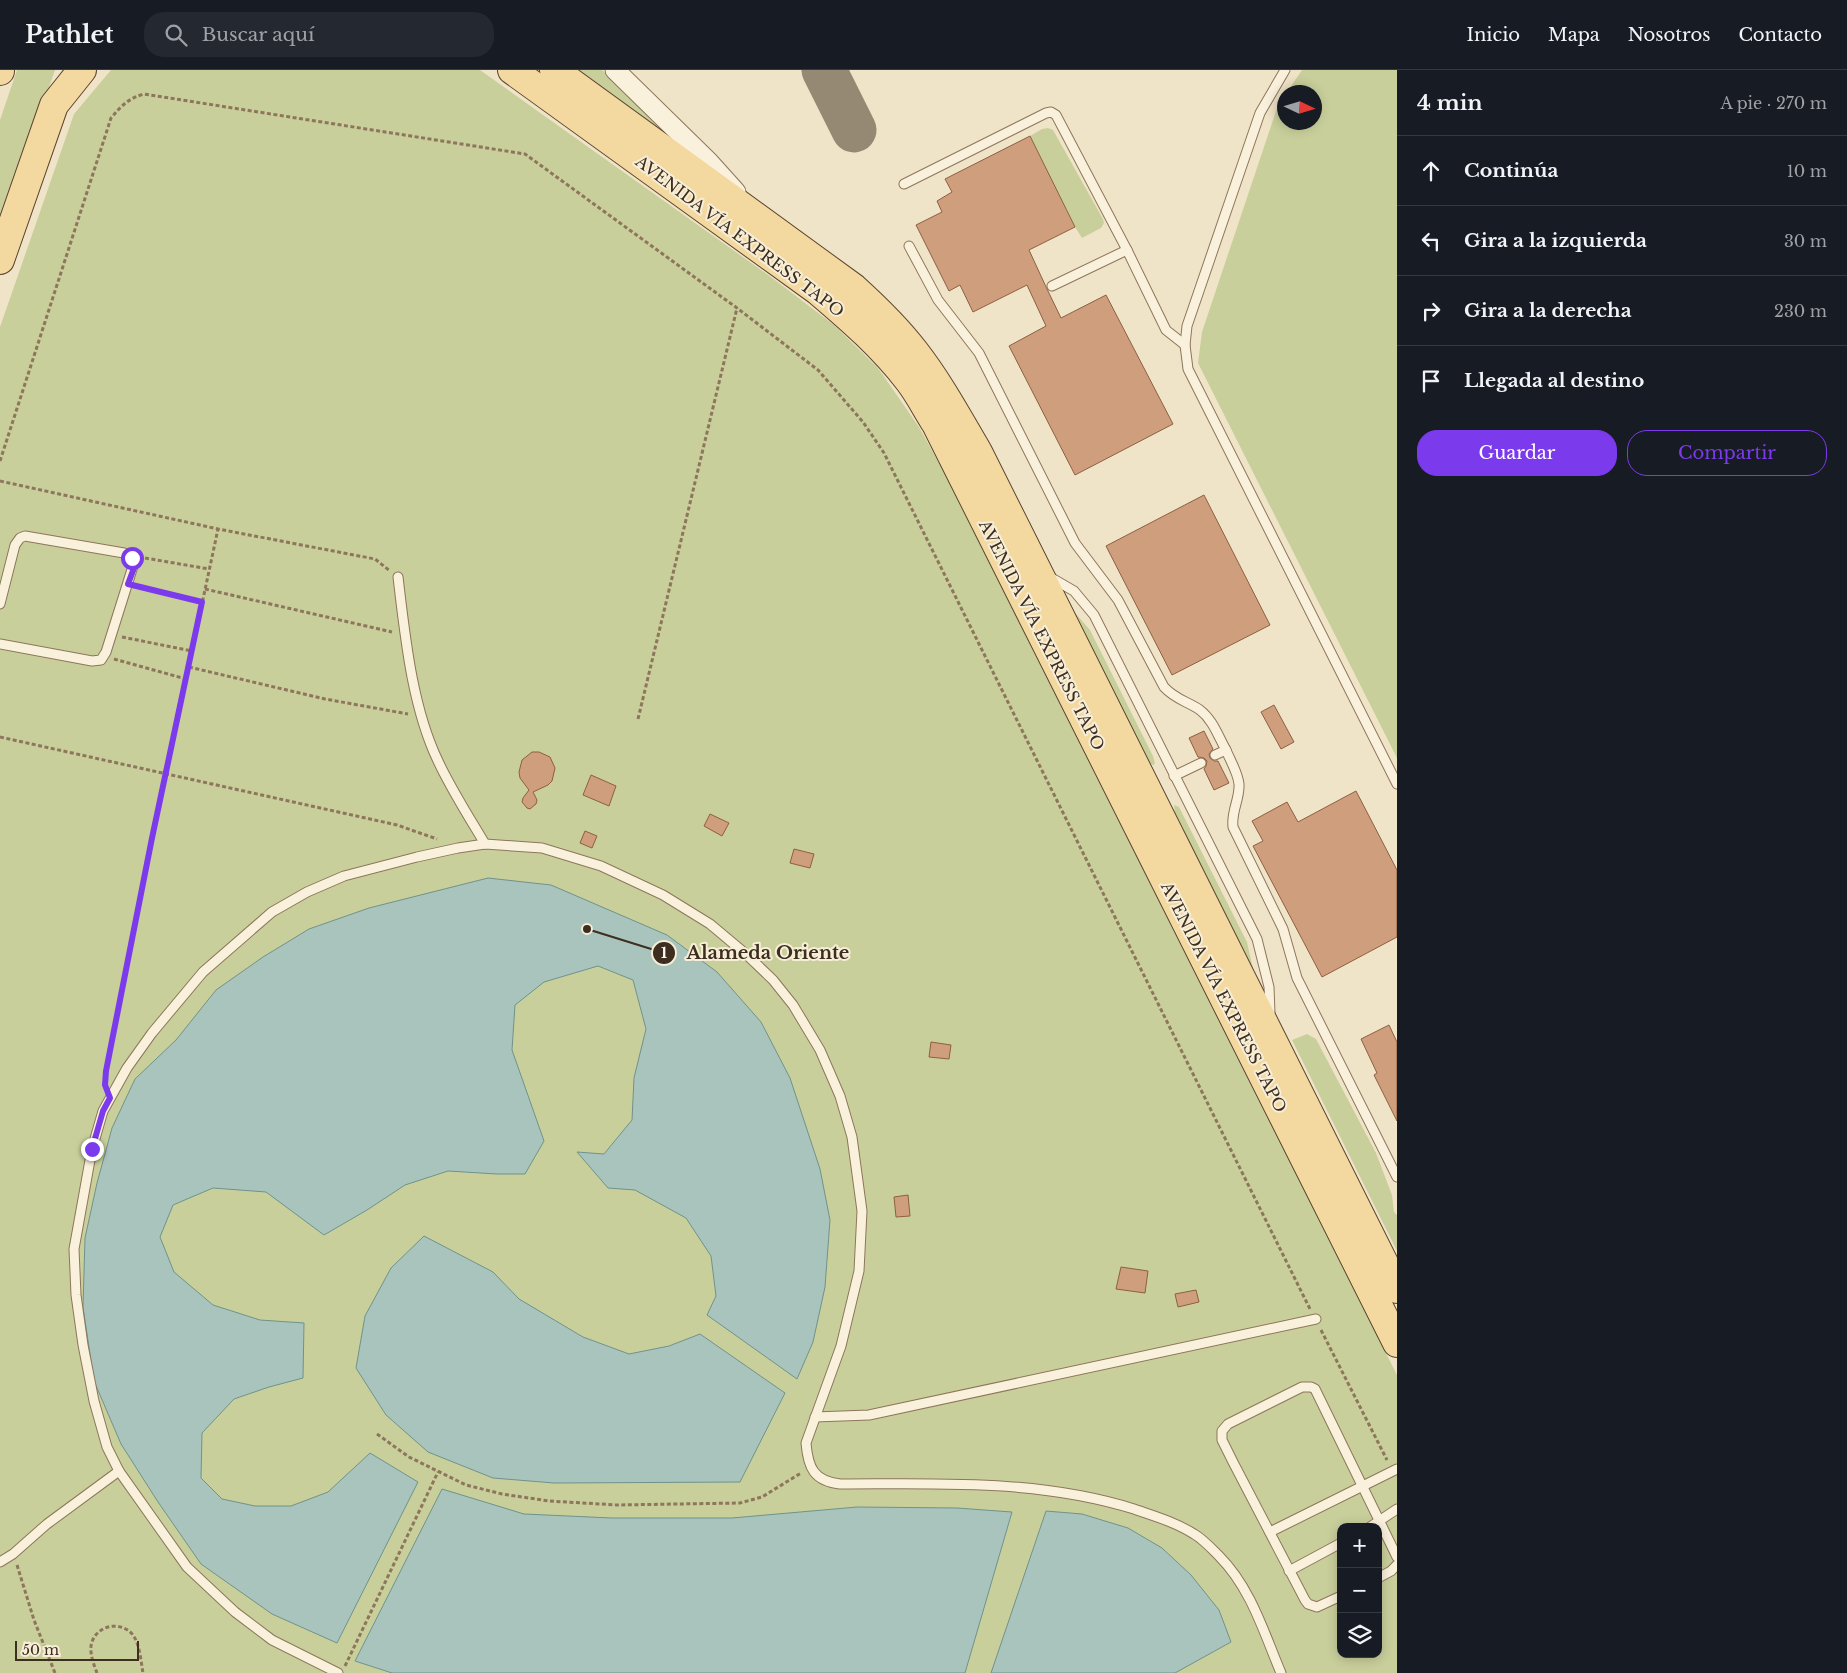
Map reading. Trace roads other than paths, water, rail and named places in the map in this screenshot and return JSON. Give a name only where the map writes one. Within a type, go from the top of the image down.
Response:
[{"type":"main road","points":[[0,260],[65,70]]},
{"type":"main road","points":[[54,105],[82,70]]},
{"type":"main road","name":"AVENIDA VÍA EXPRESS TAPO","points":[[520,72],[557,78],[760,219],[854,288],[881,313],[914,351],[953,408],[978,452],[1397,1289]]},
{"type":"main road","name":"AVENIDA VÍA EXPRESS TAPO","points":[[557,78],[858,325],[910,382],[936,424],[1397,1343]]},
{"type":"street","points":[[615,70],[709,162],[760,219]]},
{"type":"lane","points":[[1285,70],[1260,112],[1187,326],[1185,345],[1188,369],[1397,784]]},
{"type":"lane","points":[[904,184],[1051,112],[1056,115],[1127,250],[1166,330],[1185,345]]},
{"type":"lane","points":[[909,246],[938,300],[979,353],[1075,543],[1118,600],[1164,687],[1173,696],[1199,710],[1210,719],[1226,750],[1239,782],[1232,817],[1233,827],[1283,929],[1297,978],[1397,1178]]},
{"type":"lane","points":[[1052,286],[1127,250]]},
{"type":"lane","points":[[0,604],[2,588],[15,545],[20,538],[25,536],[124,553],[132,558],[134,568],[112,635],[104,657],[101,660],[92,661],[0,644]]},
{"type":"lane","points":[[1036,568],[1074,592],[1094,616],[1257,939],[1269,987],[1271,1039]]},
{"type":"lane","points":[[398,577],[405,635],[421,716],[437,760],[485,844]]},
{"type":"lane","points":[[1215,755],[1226,750]]},
{"type":"lane","points":[[1174,776],[1201,763]]},
{"type":"lane","points":[[340,1673],[272,1640],[235,1612],[186,1567],[119,1471],[107,1447],[94,1401],[76,1295],[74,1249],[92,1149],[103,1111],[126,1068],[204,972],[272,912],[307,892],[344,876],[417,856],[485,844],[542,848],[601,866],[663,895],[694,914],[710,924],[747,955],[772,980],[793,1005],[820,1050],[840,1096],[852,1137],[862,1211],[859,1271],[841,1346],[806,1443],[807,1457],[811,1468],[820,1478],[829,1483],[962,1484],[1025,1487],[1077,1494],[1165,1519],[1195,1534],[1220,1558],[1246,1591],[1281,1673]]},
{"type":"lane","points":[[815,1417],[869,1415],[1316,1320]]},
{"type":"lane","points":[[1337,1598],[1321,1605],[1313,1606],[1305,1600],[1222,1440],[1222,1430],[1228,1424],[1302,1387],[1312,1386],[1318,1393],[1397,1557]]},
{"type":"lane","points":[[1270,1532],[1395,1470]]},
{"type":"lane","points":[[0,1562],[13,1554],[47,1524],[119,1471]]},
{"type":"lane","points":[[1380,1522],[1397,1509]]},
{"type":"lane","points":[[1289,1571],[1337,1545]]},
{"type":"lane","points":[[1382,1576],[1397,1565]]},
{"type":"water","points":[[488,878],[551,885],[667,935],[717,972],[761,1022],[790,1078],[820,1169],[830,1220],[825,1287],[813,1342],[797,1379],[707,1315],[716,1296],[711,1256],[686,1218],[635,1190],[608,1188],[577,1152],[604,1154],[632,1120],[634,1078],[646,1029],[633,980],[598,966],[544,982],[515,1005],[512,1050],[544,1141],[525,1174],[448,1171],[405,1185],[324,1235],[266,1192],[213,1188],[173,1205],[160,1237],[174,1272],[213,1305],[260,1320],[304,1323],[303,1378],[234,1399],[202,1433],[201,1478],[222,1499],[255,1506],[291,1506],[328,1492],[370,1453],[418,1482],[337,1643],[272,1614],[201,1564],[121,1444],[94,1381],[83,1307],[85,1238],[112,1128],[135,1079],[176,1040],[216,990],[263,957],[309,929],[369,908]]},
{"type":"water","points":[[424,1236],[493,1272],[519,1299],[583,1337],[629,1354],[669,1346],[700,1334],[785,1393],[740,1482],[554,1483],[493,1478],[428,1452],[386,1415],[356,1368],[365,1316],[391,1268]]},
{"type":"water","points":[[442,1489],[524,1514],[612,1518],[732,1518],[857,1507],[957,1508],[1012,1512],[965,1673],[392,1673],[355,1661]]},
{"type":"water","points":[[1046,1511],[1082,1514],[1128,1528],[1162,1548],[1191,1575],[1219,1610],[1231,1642],[1175,1673],[991,1673]]},
{"type":"place","name":"Alameda Oriente","points":[[587,929]]}]
